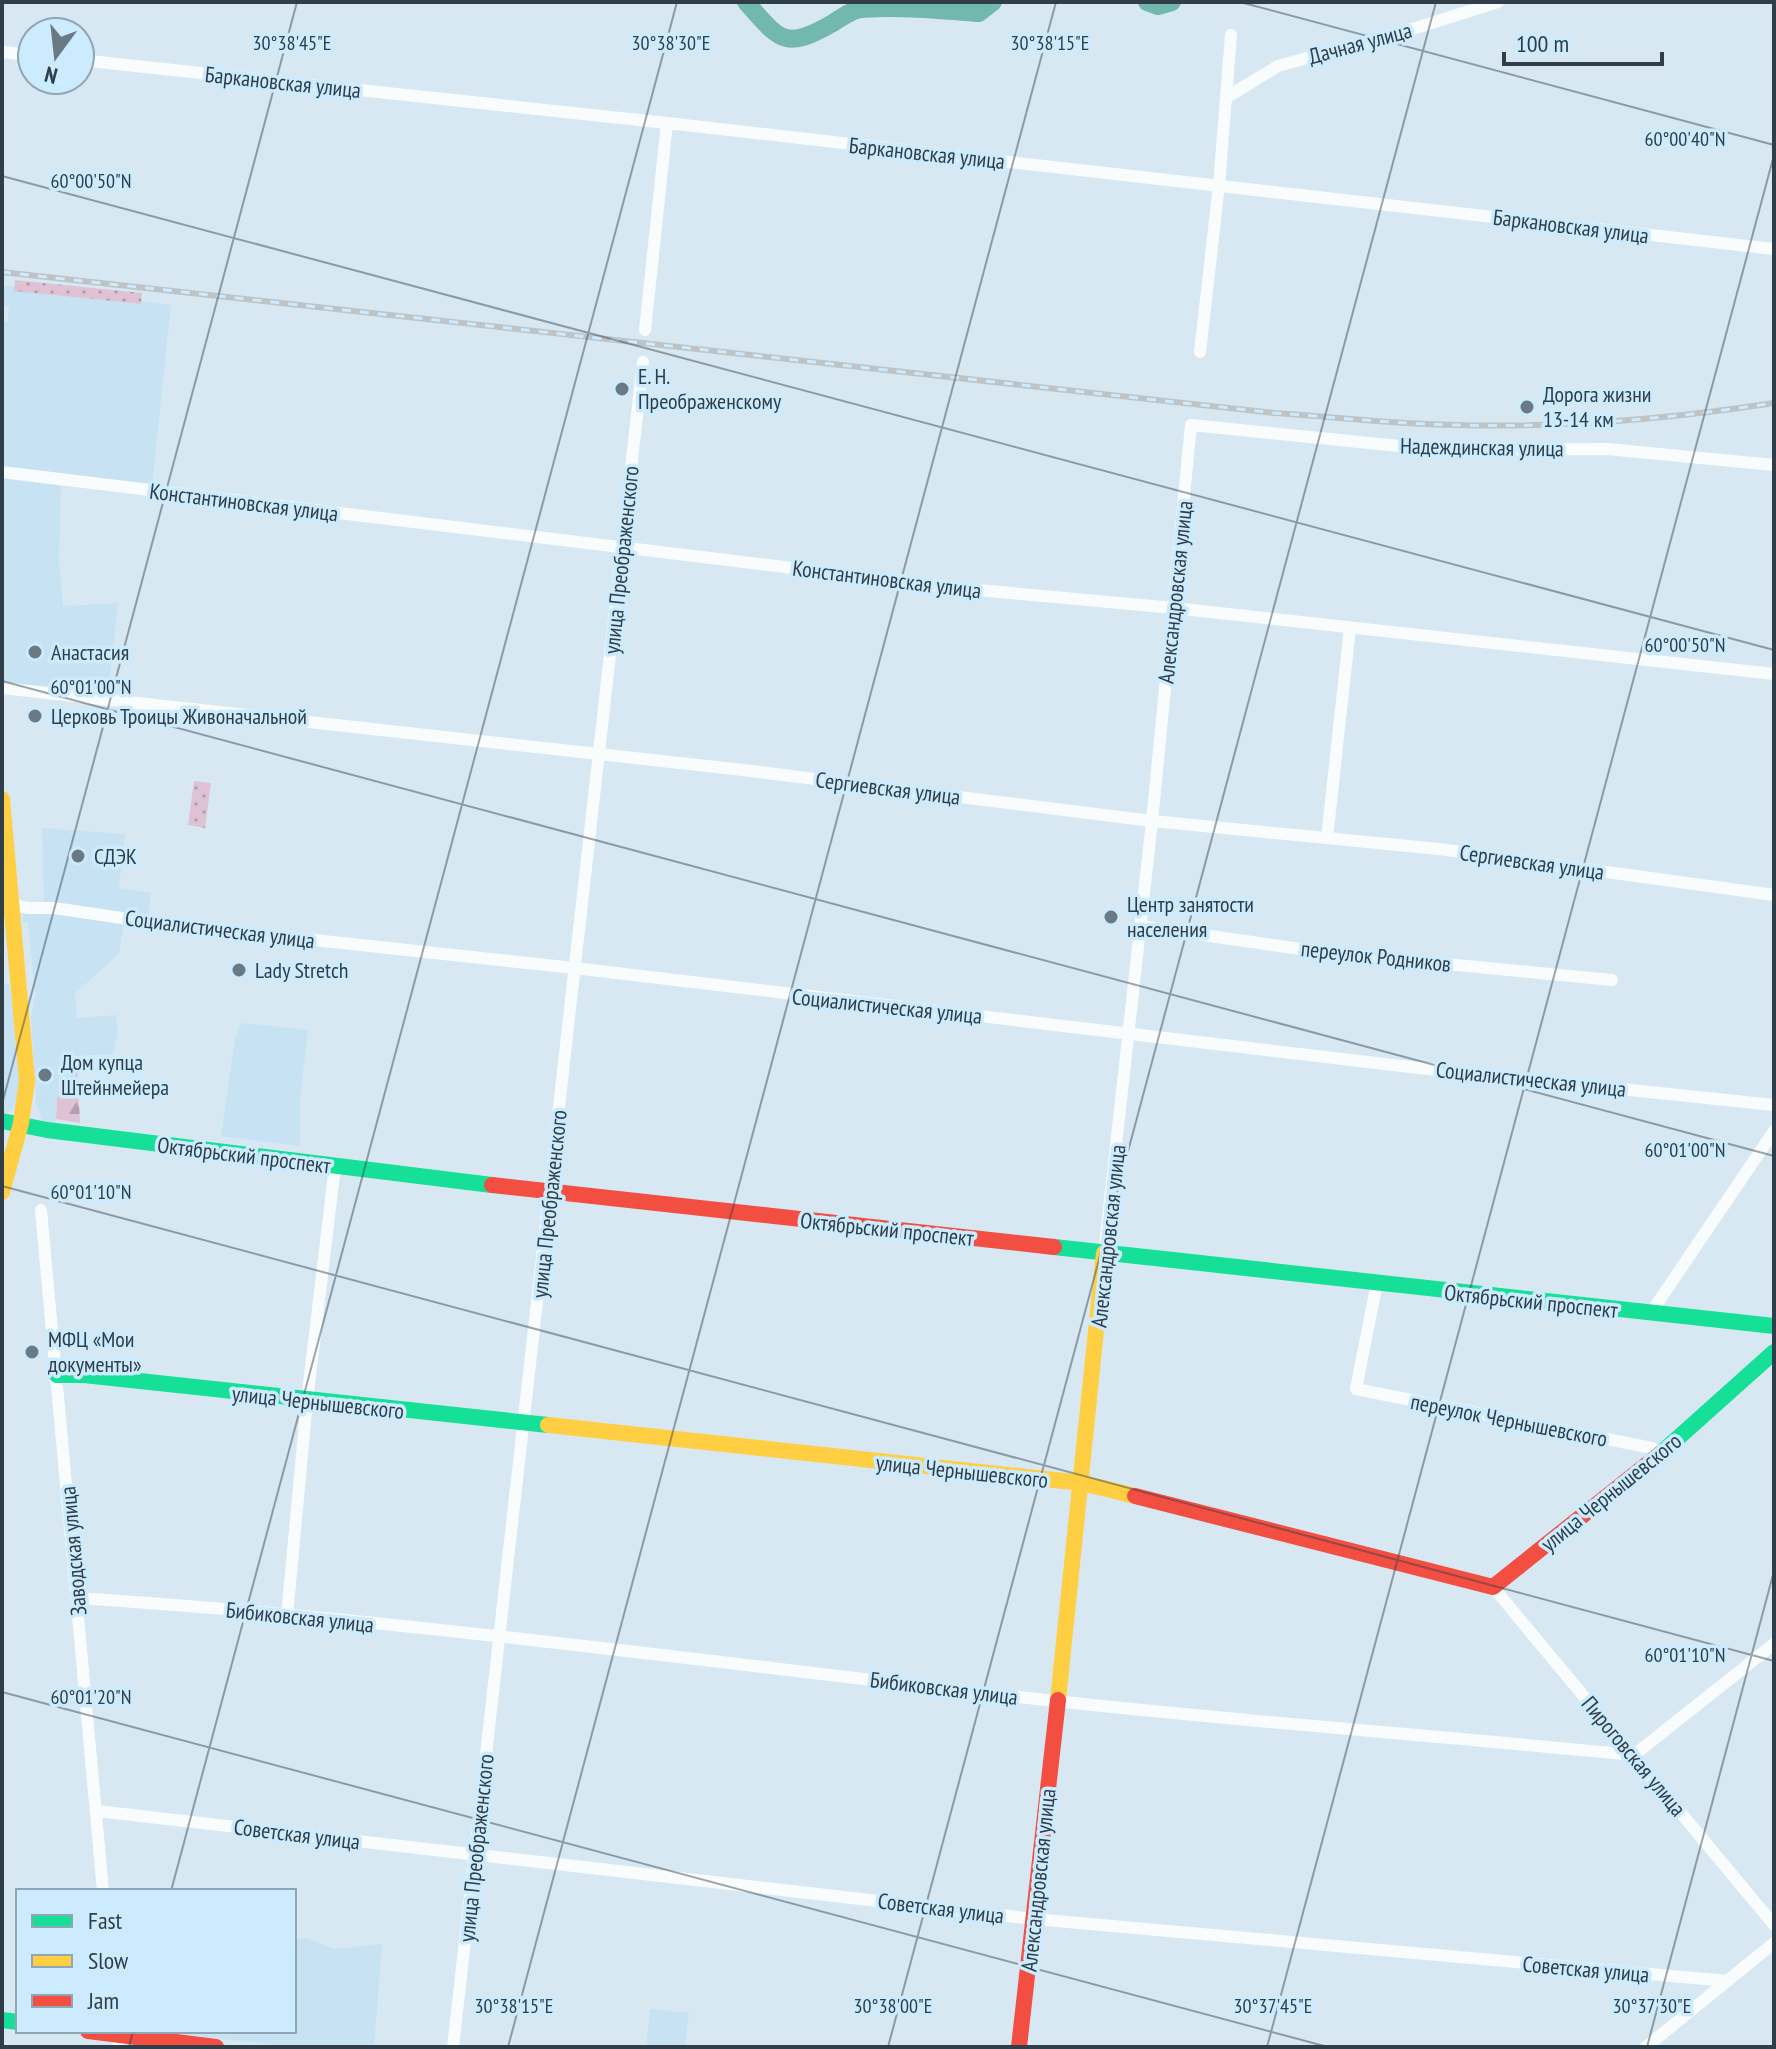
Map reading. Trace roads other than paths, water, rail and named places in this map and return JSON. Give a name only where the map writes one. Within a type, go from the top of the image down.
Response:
[{"type":"street","name":"Дачная улица","points":[[1227,97],[1278,66],[1498,2]]},
{"type":"street","points":[[1200,352],[1219,185],[1231,35]]},
{"type":"street","name":"Баркановская улица","points":[[96,62],[667,123],[1774,249]]},
{"type":"street","points":[[645,330],[667,123]]},
{"type":"street","name":"улица Преображенского","points":[[453,2047],[643,362]]},
{"type":"street","name":"Надеждинская улица","points":[[1191,425],[1399,446],[1465,450],[1607,449],[1774,465]]},
{"type":"street","name":"Александровская улица","points":[[1019,2047],[1082,1483],[1191,425]]},
{"type":"street","name":"Константиновская улица","points":[[2,472],[957,588],[1174,608],[1774,674]]},
{"type":"street","points":[[1327,838],[1350,628]]},
{"type":"street","name":"Сергиевская улица","points":[[2,688],[598,754],[1152,821],[1439,849],[1774,895]]},
{"type":"street","points":[[2,799],[7,903],[27,1081],[22,1125],[2,1192]]},
{"type":"street","name":"Социалистическая улица","points":[[7,903],[156,923],[574,968],[1410,1067],[1774,1105]]},
{"type":"street","name":"переулок Родников","points":[[1140,926],[1322,952],[1612,980]]},
{"type":"street","name":"Октябрьский проспект","points":[[2,1121],[551,1192],[1774,1326]]},
{"type":"street","points":[[1650,1314],[1774,1131]]},
{"type":"street","points":[[287,1616],[307,1401],[335,1166]]},
{"type":"street","name":"Заводская улица","points":[[41,1210],[103,1889]]},
{"type":"street","name":"переулок Чернышевского","points":[[1377,1283],[1356,1389],[1652,1448],[1661,1453]]},
{"type":"street","name":"улица Чернышевского","points":[[57,1375],[84,1375],[1082,1483],[1493,1587],[1661,1453],[1774,1352]]},
{"type":"street","name":"Пироговская улица","points":[[1493,1587],[1774,1925]]},
{"type":"street","name":"Бибиковская улица","points":[[77,1598],[499,1636],[1057,1701],[1634,1755]]},
{"type":"street","points":[[1634,1755],[1774,1644]]},
{"type":"street","name":"Советская улица","points":[[97,1811],[1034,1919],[1728,1981]]},
{"type":"street","points":[[1646,2047],[1774,1943]]},
{"type":"street","points":[[104,2033],[216,2047]]},
{"type":"waterway","points":[[746,2],[776,33],[793,39],[817,32],[857,10],[905,8],[979,13],[993,2]]},
{"type":"waterway","points":[[1147,2],[1158,6],[1172,2]]},
{"type":"railway","points":[[2,272],[1274,413],[1388,422],[1497,426],[1577,424],[1695,414],[1774,403]]},
{"type":"place","name":"Е. Н. Преображенскому","points":[[622,389]]},
{"type":"place","name":"Дорога жизни 13-14 км","points":[[1527,407]]},
{"type":"place","name":"Анастасия","points":[[35,652]]},
{"type":"place","name":"Церковь Троицы Живоначальной","points":[[35,716]]},
{"type":"place","name":"СДЭК","points":[[78,856]]},
{"type":"place","name":"Центр занятости населения","points":[[1111,917]]},
{"type":"place","name":"Lady Stretch","points":[[239,970]]},
{"type":"place","name":"Дом купца Штейнмейера","points":[[45,1075]]},
{"type":"place","name":"МФЦ «Мои документы»","points":[[32,1352]]}]
